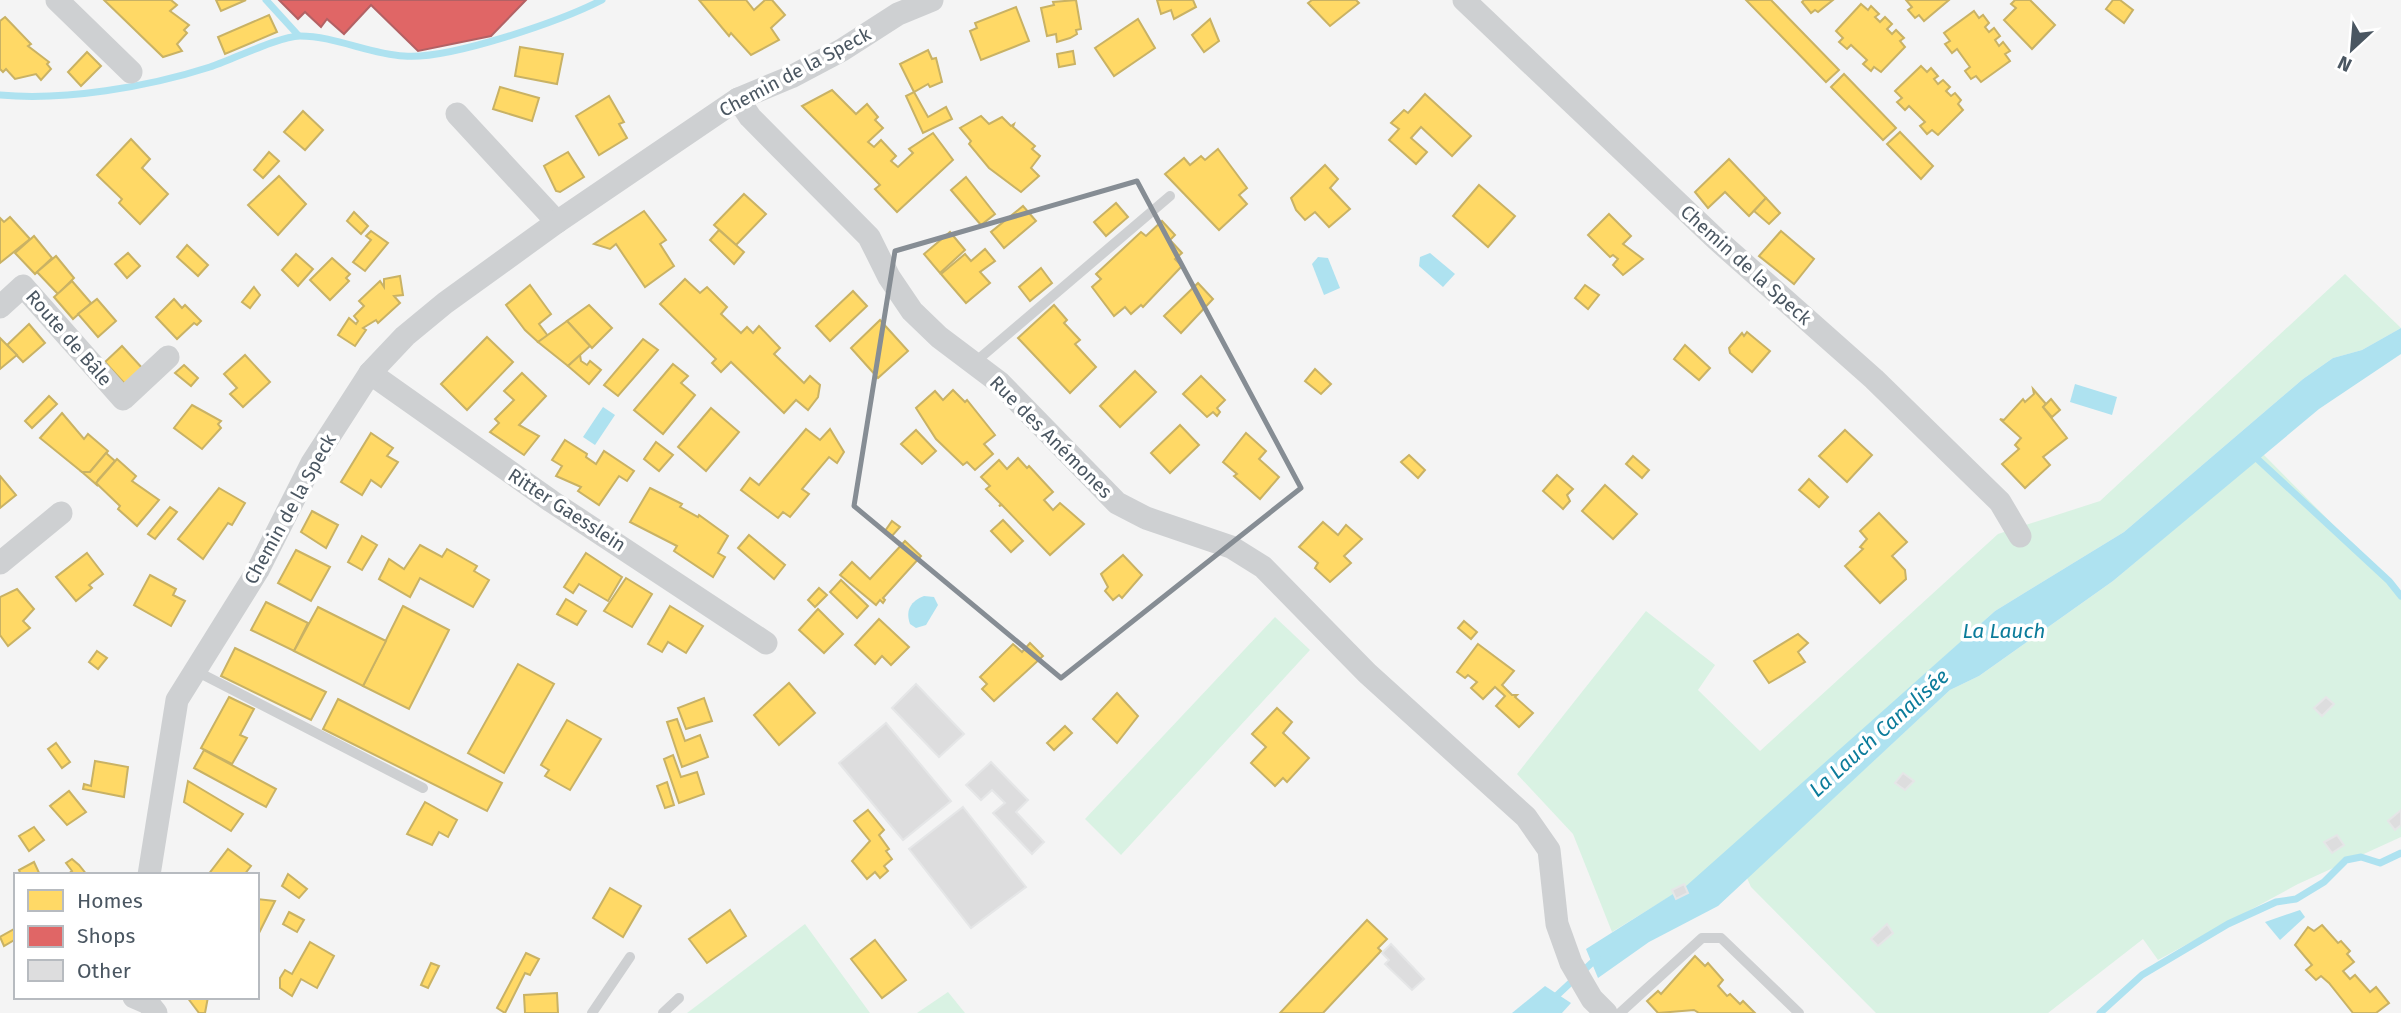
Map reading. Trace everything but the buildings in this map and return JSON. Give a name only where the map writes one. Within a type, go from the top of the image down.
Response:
[{"type":"street","points":[[57,0],[131,72]]},
{"type":"street","name":"Chemin de la Speck","points":[[149,873],[177,700],[258,570],[312,463],[370,373],[405,336],[557,222],[738,99],[791,77],[842,50],[898,14],[932,0]]},
{"type":"street","name":"Chemin de la Speck","points":[[1464,0],[1716,239],[1874,379],[2000,502],[2020,536]]},
{"type":"street","name":"Rue des Anémones","points":[[738,99],[750,117],[869,237],[889,277],[912,311],[939,337],[1000,383],[1117,503],[1146,518],[1231,547],[1263,567],[1367,673],[1526,817],[1549,850],[1556,924],[1569,957],[1599,1006]]},
{"type":"street","points":[[457,114],[557,222]]},
{"type":"street","name":"Route de Bâle","points":[[0,307],[23,286],[122,399],[168,357]]},
{"type":"street","name":"Ritter Gaesslein","points":[[370,373],[551,502],[766,643]]},
{"type":"street","points":[[0,562],[61,513]]},
{"type":"street","points":[[139,999],[148,1003],[156,1013]]},
{"type":"lane","points":[[974,363],[1170,196]]},
{"type":"lane","points":[[194,670],[423,788]]},
{"type":"lane","points":[[1620,1013],[1702,938],[1721,938],[1799,1013]]},
{"type":"lane","points":[[592,1013],[630,957]]},
{"type":"lane","points":[[663,1013],[679,998]]},
{"type":"highlighted area","points":[[1137,181],[1301,488],[1061,678],[854,506],[895,251]]},
{"type":"green space","points":[[2345,274],[2401,328],[2362,350],[2333,358],[2303,379],[2124,532],[1995,611],[1695,881],[1612,932],[1573,834],[1517,774],[1646,611],[1715,665],[1698,690],[1760,751],[1998,534],[2100,501]]},
{"type":"green space","points":[[2263,454],[2401,593],[2401,837],[2298,884],[2158,960],[2143,939],[2048,1013],[1876,1013],[1751,887],[1747,878],[1950,690],[1979,676],[2113,581]]},
{"type":"green space","points":[[1275,617],[1310,650],[1121,855],[1085,819]]},
{"type":"green space","points":[[805,924],[870,1013],[687,1013]]},
{"type":"green space","points":[[948,992],[965,1013],[917,1013]]},
{"type":"water","points":[[1430,253],[1455,274],[1443,287],[1419,266],[1420,257]]},
{"type":"water","points":[[1318,257],[1328,258],[1340,288],[1324,295],[1312,264]]},
{"type":"water","name":"La Lauch","points":[[2401,328],[2401,354],[2319,409],[2113,581],[1979,676],[1950,690],[1718,906],[1649,942],[1598,978],[1586,949],[1673,894],[1676,899],[1688,893],[1685,887],[1995,611],[2124,532],[2303,379],[2333,358],[2362,350]]},
{"type":"water","points":[[2075,384],[2117,397],[2112,415],[2070,402]]},
{"type":"water","points":[[603,407],[615,415],[595,445],[583,437]]},
{"type":"water","points":[[924,596],[934,597],[938,605],[926,625],[916,628],[910,624],[909,610],[913,603]]},
{"type":"water","points":[[2300,910],[2305,917],[2280,940],[2265,922]]},
{"type":"water","points":[[1545,986],[1571,1003],[1562,1013],[1512,1013]]},
{"type":"waterway","points":[[266,0],[298,35]]},
{"type":"waterway","points":[[0,95],[78,94],[160,81],[210,67],[268,44],[300,36],[326,39],[391,55],[424,56],[476,46],[533,28],[602,0]]},
{"type":"waterway","points":[[2252,454],[2389,581],[2401,596]]},
{"type":"waterway","points":[[2100,1013],[2142,975],[2228,924],[2276,902],[2296,899],[2324,882],[2346,860],[2361,857],[2380,863],[2401,853]]},
{"type":"waterway","name":"La Lauch Canalisée","points":[[1538,1013],[1597,958]]}]
